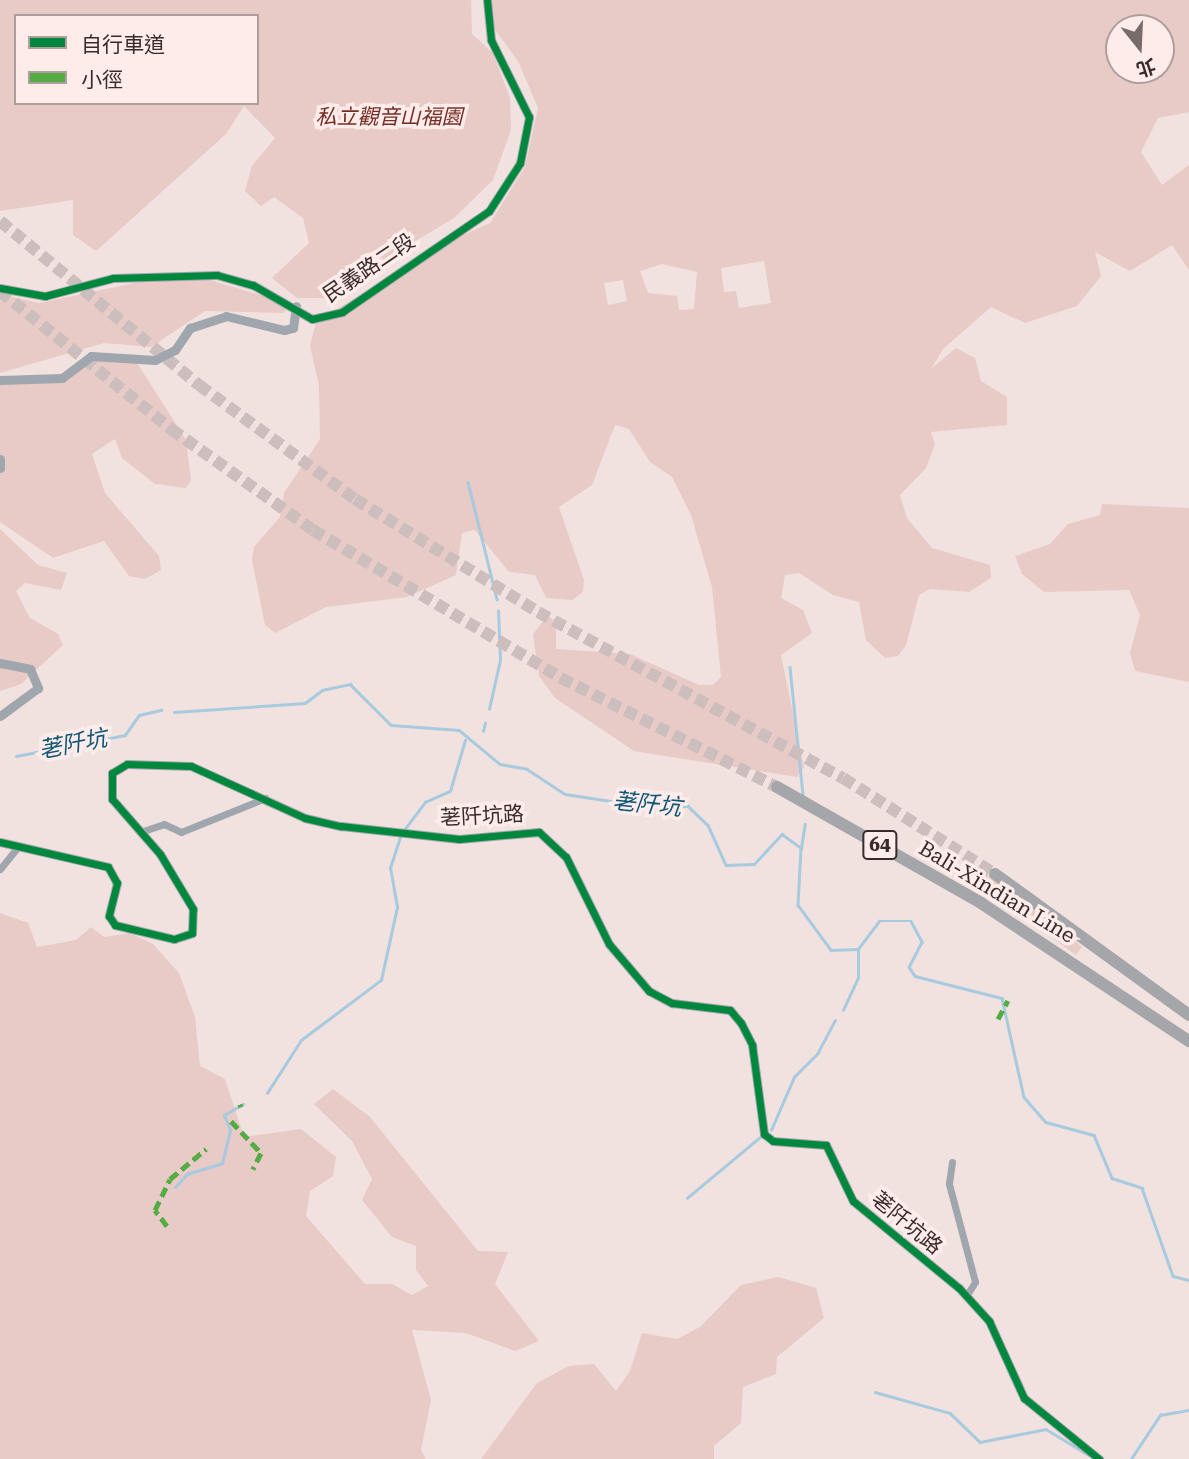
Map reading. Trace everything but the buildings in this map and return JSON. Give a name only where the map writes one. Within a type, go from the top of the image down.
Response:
[{"type":"highway","name":"Bali-Xindian Line","points":[[777,787],[981,903],[1189,1041]]},
{"type":"highway","name":"Bali-Xindian Line","points":[[995,874],[1189,1015]]},
{"type":"street","name":"民義路二段","points":[[0,288],[46,296],[113,278],[217,275],[296,306],[312,319],[342,312],[471,225],[508,188],[529,117],[491,40],[486,0]]},
{"type":"street","points":[[0,380],[62,379],[91,356],[155,360],[175,350],[190,328],[226,316],[284,330],[293,328],[296,306]]},
{"type":"street","points":[[0,458],[0,468]]},
{"type":"street","points":[[0,663],[30,669],[38,688],[0,716]]},
{"type":"street","name":"荖阡坑路","points":[[0,842],[108,867],[117,883],[109,916],[115,925],[160,939],[192,933],[193,909],[142,831],[108,789],[112,773],[127,764],[191,766],[305,818],[397,834],[459,838],[526,830],[548,839],[580,877],[610,944],[649,991],[672,1003],[730,1010],[741,1023],[752,1045],[764,1134],[773,1141],[826,1145],[853,1201],[967,1295],[989,1321],[1024,1398],[1095,1455]]},
{"type":"street","points":[[142,831],[164,824],[181,832],[265,798]]},
{"type":"street","points":[[0,869],[17,848]]},
{"type":"street","points":[[952,1161],[949,1184],[975,1282],[967,1295]]},
{"type":"green space","name":"私立觀音山福園","points":[[0,0],[471,0],[472,34],[493,53],[510,98],[511,130],[493,180],[454,218],[365,271],[356,288],[326,298],[297,298],[272,278],[309,243],[303,218],[274,197],[261,206],[245,191],[252,166],[275,138],[244,106],[226,134],[96,251],[73,235],[73,200],[0,211]]},
{"type":"green space","points":[[490,0],[1189,0],[1189,112],[1158,118],[1141,152],[1162,185],[1189,165],[1189,270],[1172,245],[1130,271],[1095,252],[1101,276],[1077,306],[1025,323],[991,307],[943,349],[931,369],[956,348],[975,358],[981,381],[1007,397],[1007,425],[931,432],[935,444],[926,468],[900,495],[907,518],[932,548],[990,565],[991,578],[969,592],[930,589],[919,595],[906,645],[898,656],[885,658],[866,640],[859,602],[833,595],[799,573],[785,575],[781,598],[803,610],[812,633],[781,655],[804,767],[797,777],[634,751],[555,698],[539,676],[533,634],[548,615],[556,623],[556,649],[630,654],[699,685],[713,685],[721,677],[712,587],[691,515],[672,477],[650,462],[629,429],[615,425],[592,485],[559,507],[584,580],[583,592],[572,600],[546,598],[535,575],[509,572],[475,530],[462,533],[456,575],[407,597],[326,607],[275,633],[265,625],[252,560],[254,547],[280,517],[284,493],[320,439],[319,386],[310,346],[316,322],[441,245],[490,223],[525,167],[538,108],[518,61],[493,27]],"holes":[[[764,261],[771,303],[739,308],[736,291],[724,292],[721,268]],[[662,264],[697,272],[694,309],[679,310],[677,296],[648,293],[640,271]],[[623,280],[627,301],[608,305],[604,283]]]},
{"type":"green space","points":[[168,276],[196,276],[291,304],[283,313],[205,311],[151,347],[104,343],[0,373],[0,294],[39,303]]},
{"type":"green space","points":[[132,355],[186,440],[191,480],[186,488],[155,484],[122,458],[115,439],[92,454],[105,493],[159,556],[161,570],[145,579],[129,576],[104,541],[53,558],[0,522],[0,385],[60,377],[84,358]]},
{"type":"green space","points":[[1102,504],[1189,508],[1189,682],[1135,671],[1130,653],[1140,615],[1129,590],[1044,592],[1022,574],[1015,556],[1050,544],[1068,524],[1100,515]]},
{"type":"green space","points":[[0,529],[38,565],[67,573],[61,590],[25,583],[16,591],[30,618],[58,634],[63,645],[21,684],[0,691]]},
{"type":"green space","points":[[978,868],[1082,947],[1076,955],[980,885]]},
{"type":"green space","points":[[0,913],[28,923],[37,947],[76,940],[91,927],[104,937],[130,933],[153,944],[179,973],[195,1017],[200,1066],[225,1079],[244,1137],[301,1129],[336,1157],[333,1176],[310,1191],[306,1216],[365,1284],[392,1284],[412,1295],[428,1286],[416,1270],[416,1246],[392,1237],[362,1200],[372,1179],[352,1141],[314,1104],[333,1089],[370,1117],[478,1251],[508,1252],[495,1284],[539,1341],[515,1351],[466,1333],[412,1330],[431,1400],[421,1450],[426,1459],[0,1459]]},
{"type":"green space","points":[[778,1277],[816,1288],[824,1318],[777,1357],[776,1374],[743,1387],[741,1423],[714,1446],[714,1459],[481,1459],[537,1383],[569,1366],[594,1364],[616,1391],[630,1371],[642,1333],[677,1339],[700,1327],[741,1285]]},
{"type":"waterway","points":[[468,482],[497,599]]},
{"type":"waterway","points":[[489,709],[500,660],[498,611]]},
{"type":"waterway","points":[[790,667],[803,796]]},
{"type":"waterway","name":"荖阡坑","points":[[174,712],[305,703],[322,690],[350,684],[391,725],[459,730],[500,764],[527,769],[565,794],[656,808],[688,806],[708,825],[726,865],[754,864],[782,834],[801,848],[798,905],[831,950],[858,949],[879,921],[911,921],[922,942],[909,967],[915,976],[1002,998],[1024,1097],[1046,1122],[1094,1135],[1112,1178],[1142,1188],[1173,1276],[1189,1280]]},
{"type":"waterway","name":"荖阡坑","points":[[16,756],[125,735],[139,715],[161,710]]},
{"type":"waterway","points":[[483,731],[485,723]]},
{"type":"waterway","points":[[404,830],[425,802],[450,791],[465,740]]},
{"type":"waterway","points":[[801,848],[805,824]]},
{"type":"waterway","points":[[267,1093],[301,1040],[381,980],[397,907],[390,868],[401,835]]},
{"type":"waterway","points":[[843,1010],[858,978],[858,950]]},
{"type":"waterway","points":[[771,1130],[794,1077],[817,1054],[835,1020]]},
{"type":"waterway","points":[[175,1187],[187,1174],[222,1163],[230,1130],[224,1115],[243,1104]]},
{"type":"waterway","points":[[687,1198],[759,1138]]},
{"type":"waterway","points":[[875,1392],[950,1413],[980,1442],[1046,1429],[1089,1455]]},
{"type":"waterway","points":[[1131,1459],[1160,1415],[1189,1410]]},
{"type":"tunnel","points":[[0,221],[199,385],[355,499],[538,612],[843,778],[995,874]]},
{"type":"tunnel","points":[[0,291],[171,429],[313,530],[561,678],[777,787]]},
{"type":"marked path","points":[[998,1019],[1008,1000]]},
{"type":"marked path","points":[[231,1121],[261,1153],[253,1169]]},
{"type":"marked path","points":[[167,1226],[155,1210],[170,1179],[206,1149]]},
{"type":"cycle path","points":[[0,288],[45,296],[113,278],[217,275],[253,285],[312,319],[342,312],[489,211],[520,163],[529,117],[491,40],[487,0]]},
{"type":"cycle path","points":[[0,842],[108,867],[117,883],[109,916],[115,925],[174,939],[192,933],[193,909],[160,854],[112,799],[112,773],[127,764],[191,766],[305,818],[341,826],[459,839],[539,832],[566,857],[609,944],[649,991],[672,1003],[730,1010],[741,1023],[752,1045],[764,1134],[773,1141],[826,1145],[853,1201],[959,1288],[989,1321],[1024,1398],[1099,1459]]}]
